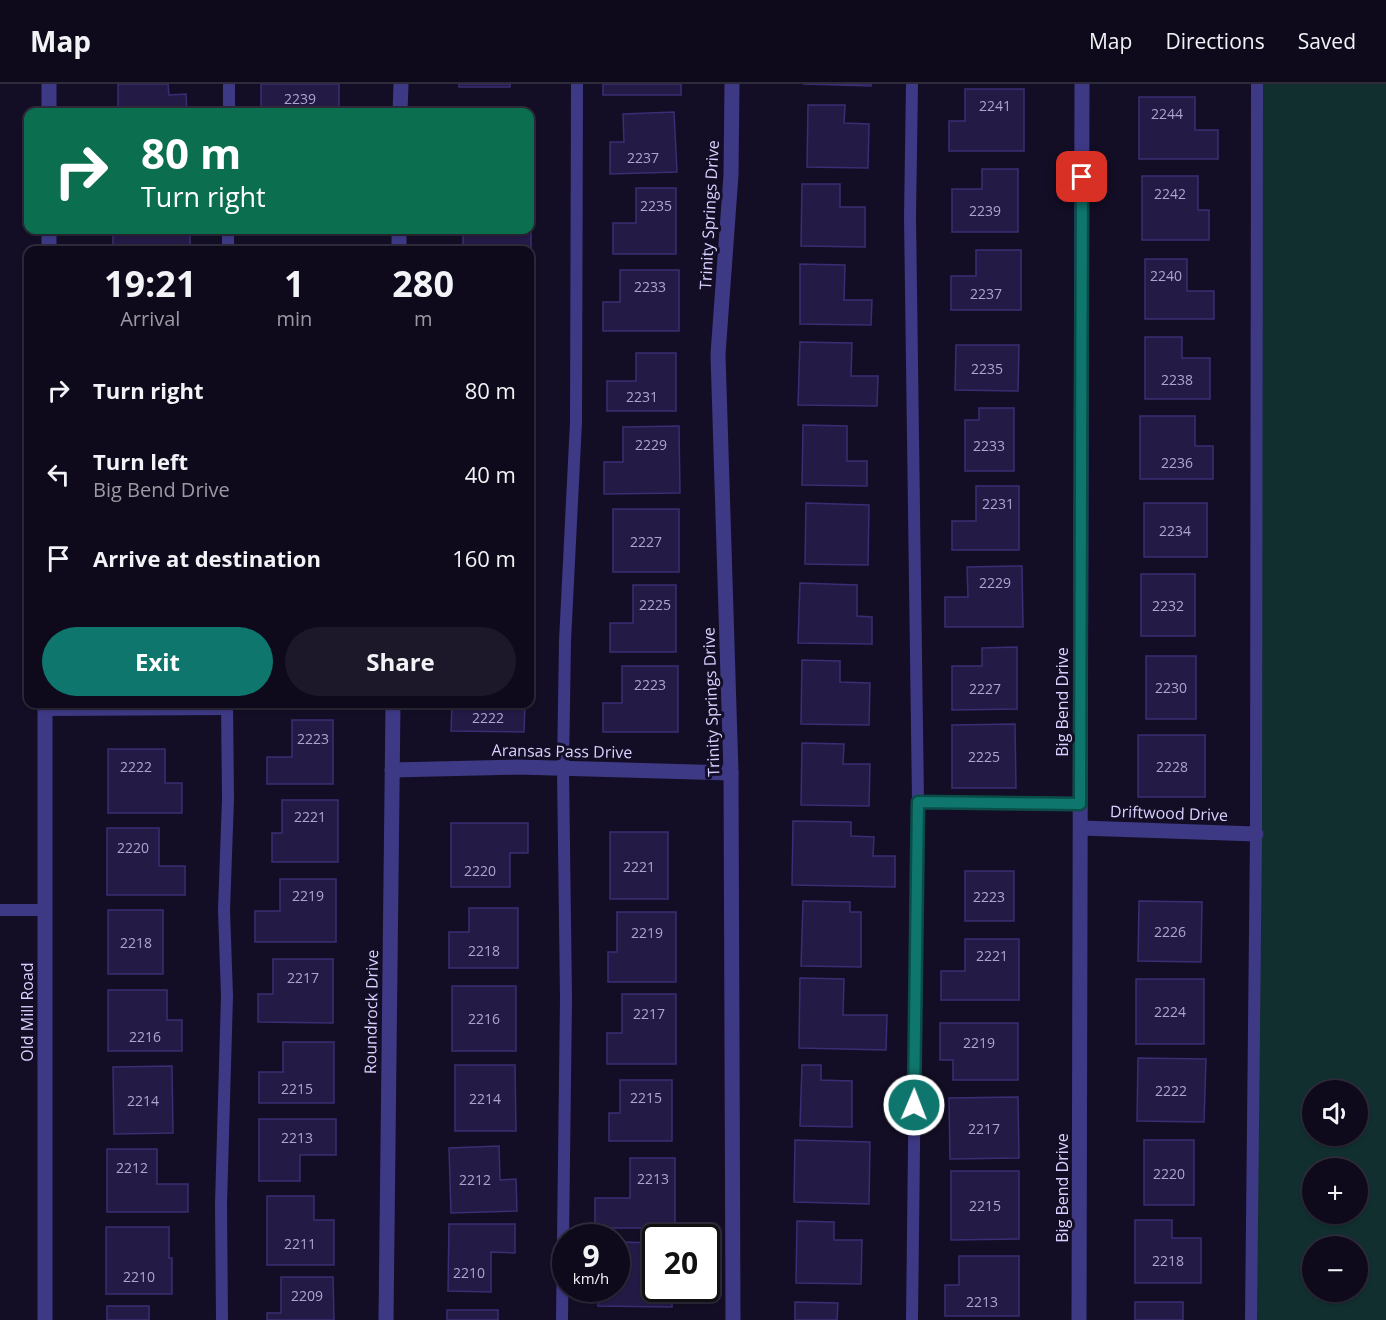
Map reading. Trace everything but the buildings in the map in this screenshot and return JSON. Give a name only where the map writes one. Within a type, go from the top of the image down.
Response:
[{"type":"street","points":[[49,84],[49,108]]},
{"type":"street","points":[[400,108],[401,84]]},
{"type":"street","name":"Trinity Springs Drive","points":[[732,84],[731,175],[718,354],[731,773],[733,1320]]},
{"type":"street","name":"Big Bend Drive","points":[[1079,1320],[1082,84]]},
{"type":"street","name":"Old Mill Road","points":[[45,708],[45,1320]]},
{"type":"street","name":"Roundrock Drive","points":[[387,1320],[393,708]]},
{"type":"street","name":"Aransas Pass Drive","points":[[392,770],[518,767],[731,773]]},
{"type":"street","name":"Driftwood Drive","points":[[1081,828],[1256,834]]},
{"type":"lane","points":[[229,84],[229,108]]},
{"type":"lane","points":[[562,1320],[566,999],[563,768],[565,641],[576,422],[577,84]]},
{"type":"lane","points":[[912,84],[910,217],[918,802],[912,1320]]},
{"type":"lane","points":[[1251,1320],[1256,834],[1257,84]]},
{"type":"lane","points":[[222,1320],[221,1204],[227,996],[224,910],[228,799],[227,708]]},
{"type":"lane","points":[[918,802],[1080,804]]},
{"type":"lane","points":[[0,910],[45,910]]},
{"type":"green space","points":[[1258,84],[1386,84],[1386,1320],[1251,1320]]},
{"type":"route","points":[[914,1105],[918,802],[1080,804],[1082,177]]}]
